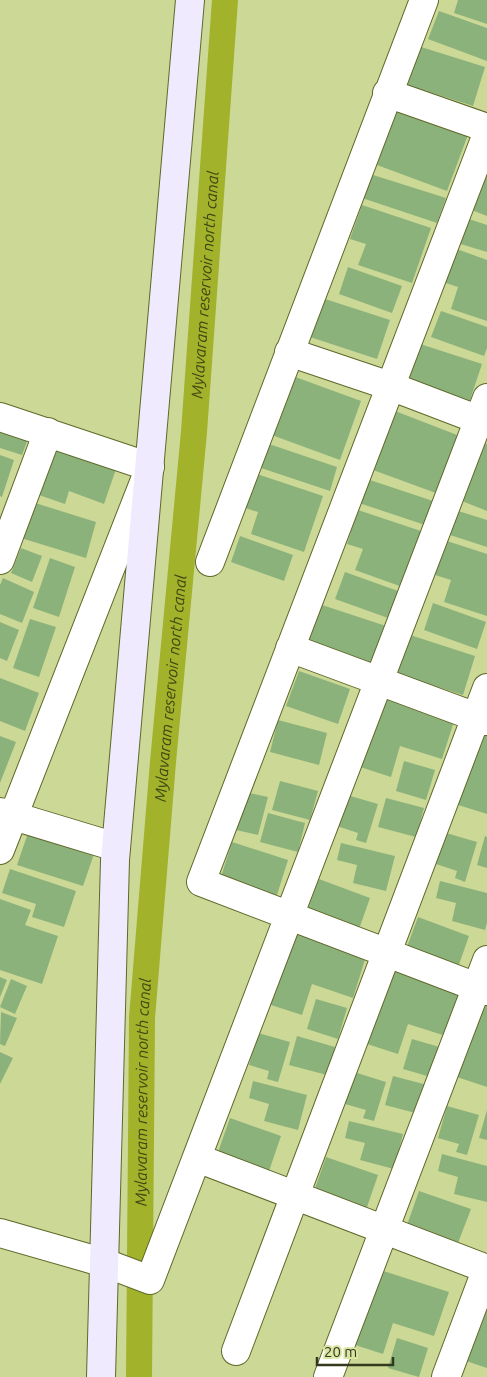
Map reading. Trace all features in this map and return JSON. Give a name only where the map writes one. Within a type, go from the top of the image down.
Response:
[{"type":"street","points":[[101,1377],[106,1263],[116,847],[190,0]]},
{"type":"street","points":[[210,562],[387,92],[424,0]]},
{"type":"street","points":[[387,92],[487,128]]},
{"type":"street","points":[[482,989],[201,882],[487,134]]},
{"type":"street","points":[[0,1233],[106,1263],[150,1280],[379,680],[484,414],[390,386],[290,352]]},
{"type":"street","points":[[0,417],[150,467]]},
{"type":"street","points":[[0,560],[48,432]]},
{"type":"street","points":[[0,850],[6,814],[150,467]]},
{"type":"street","points":[[290,648],[482,718]]},
{"type":"street","points":[[236,1351],[387,953],[482,718],[487,688]]},
{"type":"street","points":[[6,814],[116,847]]},
{"type":"street","points":[[328,1377],[384,1229],[482,989],[487,960]]},
{"type":"street","points":[[197,1158],[487,1269],[446,1377]]},
{"type":"building","points":[[458,0],[487,0],[487,24],[454,13]]},
{"type":"building","points":[[439,11],[487,28],[487,61],[428,39]]},
{"type":"building","points":[[418,46],[485,67],[473,106],[405,84]]},
{"type":"building","points":[[398,106],[469,132],[447,191],[377,165]]},
{"type":"building","points":[[487,159],[487,216],[469,209]]},
{"type":"building","points":[[370,174],[446,198],[437,223],[362,198]]},
{"type":"building","points":[[362,205],[431,228],[412,283],[358,265],[366,244],[350,239]]},
{"type":"building","points":[[463,217],[487,225],[487,252],[454,242]]},
{"type":"building","points":[[454,248],[487,260],[487,321],[451,309],[458,287],[443,282]]},
{"type":"building","points":[[348,267],[402,286],[392,313],[339,294]]},
{"type":"building","points":[[322,298],[390,320],[377,359],[310,337]]},
{"type":"building","points":[[441,311],[487,327],[487,348],[484,356],[431,337]]},
{"type":"building","points":[[414,342],[482,364],[469,403],[402,381]]},
{"type":"building","points":[[290,375],[361,401],[340,460],[269,434]]},
{"type":"building","points":[[395,411],[465,438],[444,496],[373,470]]},
{"type":"building","points":[[0,426],[29,436],[22,455],[0,448]]},
{"type":"building","points":[[263,442],[337,467],[330,491],[255,466]]},
{"type":"building","points":[[483,442],[487,444],[487,511],[462,501]]},
{"type":"building","points":[[52,450],[116,469],[104,504],[69,491],[65,504],[36,494]]},
{"type":"building","points":[[0,455],[14,460],[2,497],[0,496]]},
{"type":"building","points":[[254,473],[323,496],[304,552],[251,534],[258,512],[242,507]]},
{"type":"building","points":[[367,479],[442,504],[434,528],[359,503]]},
{"type":"building","points":[[32,502],[96,522],[86,558],[21,538]]},
{"type":"building","points":[[358,510],[427,533],[408,589],[355,570],[363,549],[347,544]]},
{"type":"building","points":[[455,510],[487,520],[487,547],[447,534]]},
{"type":"building","points":[[240,536],[293,555],[284,581],[231,562]]},
{"type":"building","points":[[447,541],[487,554],[487,616],[444,602],[451,580],[435,575]]},
{"type":"building","points":[[21,548],[42,556],[32,582],[11,573]]},
{"type":"building","points":[[50,558],[75,567],[59,617],[33,608]]},
{"type":"building","points":[[345,572],[398,591],[388,618],[335,599]]},
{"type":"building","points":[[3,578],[34,592],[22,623],[0,614],[0,585]]},
{"type":"building","points":[[433,603],[486,622],[477,649],[424,630]]},
{"type":"building","points":[[319,604],[386,626],[374,664],[306,642]]},
{"type":"building","points":[[30,619],[56,627],[39,677],[13,668]]},
{"type":"building","points":[[0,622],[19,630],[7,661],[0,658]]},
{"type":"building","points":[[407,634],[475,656],[463,695],[395,673]]},
{"type":"building","points":[[299,671],[350,689],[338,724],[286,706]]},
{"type":"building","points":[[0,678],[39,693],[25,731],[0,721]]},
{"type":"building","points":[[381,690],[456,715],[442,759],[400,746],[391,777],[357,766]]},
{"type":"building","points":[[278,720],[327,733],[319,765],[270,752]]},
{"type":"building","points":[[480,729],[487,731],[487,814],[455,804]]},
{"type":"building","points":[[0,736],[16,742],[0,783]]},
{"type":"building","points":[[404,761],[435,770],[426,800],[396,791]]},
{"type":"building","points":[[280,781],[318,791],[310,820],[272,810]]},
{"type":"building","points":[[245,792],[268,797],[258,835],[236,830]]},
{"type":"building","points":[[347,795],[378,804],[366,843],[356,840],[358,833],[337,826]]},
{"type":"building","points":[[386,798],[424,808],[416,837],[378,827]]},
{"type":"building","points":[[268,813],[305,823],[298,852],[260,842]]},
{"type":"building","points":[[28,833],[94,854],[83,886],[17,865]]},
{"type":"building","points":[[446,833],[477,842],[465,882],[455,878],[457,871],[436,864]]},
{"type":"building","points":[[485,836],[487,837],[487,868],[477,865]]},
{"type":"building","points":[[232,842],[288,860],[276,898],[220,880]]},
{"type":"building","points":[[341,843],[395,856],[386,891],[353,883],[357,865],[337,860]]},
{"type":"building","points":[[10,869],[76,891],[64,927],[32,917],[36,904],[2,893]]},
{"type":"building","points":[[319,879],[370,898],[358,932],[306,914]]},
{"type":"building","points":[[440,881],[487,893],[487,923],[485,930],[452,921],[456,903],[436,898]]},
{"type":"building","points":[[0,899],[31,910],[25,925],[58,936],[42,984],[0,970]]},
{"type":"building","points":[[418,917],[469,936],[457,970],[405,952]]},
{"type":"building","points":[[292,929],[367,953],[353,998],[312,984],[302,1015],[268,1004]]},
{"type":"building","points":[[388,968],[464,992],[449,1037],[408,1024],[398,1054],[364,1043]]},
{"type":"building","points":[[0,977],[7,980],[0,997]]},
{"type":"building","points":[[11,979],[27,986],[15,1014],[0,1007]]},
{"type":"building","points":[[316,999],[347,1008],[338,1039],[307,1029]]},
{"type":"building","points":[[482,1002],[487,1004],[487,1087],[457,1077]]},
{"type":"building","points":[[1,1012],[17,1018],[5,1046],[0,1044]]},
{"type":"building","points":[[258,1033],[290,1042],[278,1082],[267,1079],[269,1071],[249,1065]]},
{"type":"building","points":[[297,1036],[335,1047],[327,1075],[289,1065]]},
{"type":"building","points":[[412,1039],[443,1048],[434,1078],[403,1069]]},
{"type":"building","points":[[0,1052],[13,1058],[0,1084]]},
{"type":"building","points":[[354,1072],[386,1082],[374,1121],[363,1118],[366,1110],[345,1104]]},
{"type":"building","points":[[393,1076],[431,1086],[423,1115],[385,1105]]},
{"type":"building","points":[[253,1081],[307,1095],[298,1130],[264,1121],[269,1104],[249,1098]]},
{"type":"building","points":[[447,1106],[479,1115],[467,1155],[456,1152],[459,1144],[438,1138]]},
{"type":"building","points":[[487,1110],[487,1140],[479,1138]]},
{"type":"building","points":[[230,1118],[281,1136],[269,1171],[218,1152]]},
{"type":"building","points":[[349,1121],[403,1134],[394,1169],[360,1160],[365,1143],[345,1138]]},
{"type":"building","points":[[442,1154],[487,1166],[487,1202],[454,1194],[458,1177],[438,1171]]},
{"type":"building","points":[[326,1157],[378,1175],[366,1210],[314,1191]]},
{"type":"building","points":[[419,1191],[471,1209],[458,1243],[407,1225]]},
{"type":"building","points":[[374,1268],[449,1292],[434,1336],[393,1323],[383,1354],[349,1343]]},
{"type":"building","points":[[487,1288],[487,1368],[463,1360]]},
{"type":"building","points":[[397,1338],[428,1348],[419,1377],[388,1368]]},
{"type":"waterway","name":"Mylavaram reservoir north canal","points":[[139,1377],[142,1018],[163,762],[194,432],[225,0]]}]
